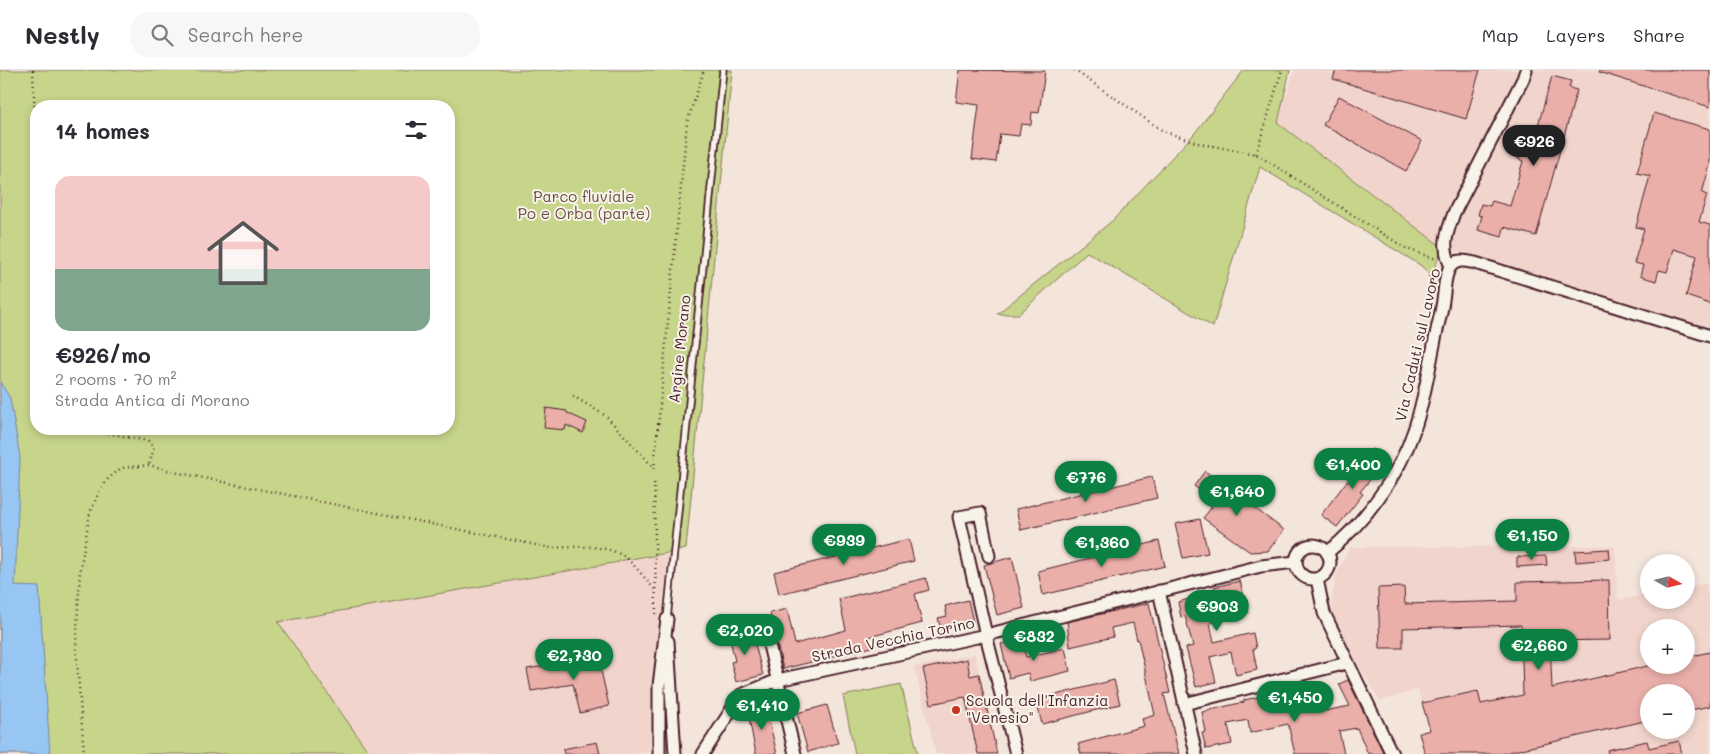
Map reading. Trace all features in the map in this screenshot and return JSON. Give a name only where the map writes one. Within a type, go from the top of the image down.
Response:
[{"type":"street","points":[[1451,266],[1445,244],[1454,213],[1526,70]]},
{"type":"street","name":"Via Caduti sul Lavoro","points":[[1327,553],[1346,538],[1396,472],[1407,450],[1415,429],[1443,301],[1446,277],[1451,266],[1461,260],[1710,336]]},
{"type":"street","points":[[989,556],[980,512],[958,517],[1016,754]]},
{"type":"street","points":[[1308,546],[1319,546],[1327,553],[1330,558],[1329,568],[1326,573],[1317,579],[1302,576],[1296,562],[1300,552],[1308,546]]},
{"type":"street","name":"Strada Vecchia Torino","points":[[703,754],[741,694],[778,680],[986,634],[1261,566],[1296,562]]},
{"type":"street","points":[[1317,579],[1324,613],[1392,754]]},
{"type":"street","points":[[1159,591],[1196,754]]},
{"type":"street","name":"Argine Morano","points":[[659,754],[659,686],[667,619]]},
{"type":"street","points":[[764,624],[795,754]]},
{"type":"street","name":"Argine Morano","points":[[666,632],[670,660],[675,754]]},
{"type":"street","points":[[1184,704],[1347,664]]},
{"type":"lane","name":"Argine Morano","points":[[667,619],[723,70]]},
{"type":"path","points":[[33,70],[34,100]]},
{"type":"path","points":[[656,615],[654,468],[686,123],[704,70]]},
{"type":"path","points":[[1074,70],[1163,131],[1202,144],[1256,154],[1407,249],[1428,255],[1451,266]]},
{"type":"path","points":[[1256,154],[1282,70]]},
{"type":"path","points":[[573,396],[606,416],[654,468]]},
{"type":"path","points":[[117,435],[148,441],[154,448],[149,465]]},
{"type":"path","points":[[84,754],[76,647],[80,571],[90,513],[99,492],[108,479],[121,468],[149,465],[174,472],[551,548],[590,546],[609,550],[626,557],[655,590]]},
{"type":"shaded area","points":[[1294,70],[1710,70],[1710,329],[1442,247],[1278,122]]},
{"type":"shaded area","points":[[1615,546],[1618,600],[1640,596],[1640,609],[1695,609],[1695,585],[1706,583],[1708,595],[1710,595],[1710,754],[1425,754],[1419,733],[1430,730],[1418,690],[1380,701],[1332,622],[1332,598],[1336,575],[1350,547]]},
{"type":"shaded area","points":[[673,553],[657,750],[638,754],[370,754],[277,622]]},
{"type":"shaded area","name":"Scuola dell'Infanzia \"Venesio\"","points":[[975,654],[997,754],[936,754],[914,667]]},
{"type":"green space","name":"Parco fluviale Po e Orba (parte)","points":[[0,70],[732,70],[686,549],[278,622],[370,754],[0,754]]},
{"type":"green space","points":[[1244,70],[1290,70],[1278,123],[1442,247],[1430,282],[1428,272],[1420,265],[1260,167],[1213,327],[1087,252],[1019,314],[997,314],[1112,221],[1194,134]]},
{"type":"green space","points":[[901,684],[918,754],[855,754],[843,696]]},
{"type":"water","points":[[0,382],[10,398],[20,457],[15,586],[39,587],[50,754],[0,754]]},
{"type":"building","points":[[960,70],[1045,71],[1039,113],[1032,112],[1031,125],[1021,124],[1019,136],[1000,134],[996,162],[972,159],[979,105],[956,102]]},
{"type":"building","points":[[1336,70],[1480,70],[1466,119],[1333,79]]},
{"type":"building","points":[[1600,70],[1710,70],[1710,107],[1599,72]]},
{"type":"building","points":[[1552,76],[1571,81],[1569,88],[1577,90],[1536,236],[1504,227],[1502,237],[1478,230],[1482,216],[1478,215],[1481,204],[1490,206],[1492,201],[1510,206],[1523,161],[1518,159],[1525,134],[1535,136]]},
{"type":"building","points":[[1339,96],[1422,141],[1406,171],[1323,125]]},
{"type":"building","points":[[1654,113],[1710,129],[1710,165],[1702,193],[1707,195],[1699,222],[1710,225],[1710,304],[1686,296],[1697,256],[1674,249],[1667,272],[1659,270],[1656,281],[1640,276],[1643,265],[1634,263],[1644,229],[1636,227],[1650,176],[1637,173]]},
{"type":"building","points":[[546,408],[567,411],[567,413],[587,422],[583,433],[566,425],[565,430],[544,428]]},
{"type":"building","points":[[1372,449],[1386,460],[1360,492],[1363,494],[1337,527],[1321,515],[1347,481],[1350,483],[1367,462],[1364,460]]},
{"type":"building","points":[[1205,471],[1284,530],[1268,551],[1250,552],[1203,518],[1212,507],[1198,497],[1202,492],[1194,486]]},
{"type":"building","points":[[1152,477],[1157,498],[1021,530],[1016,509]]},
{"type":"building","points":[[1200,519],[1208,553],[1183,558],[1175,524]]},
{"type":"building","points":[[909,539],[914,561],[779,594],[774,572]]},
{"type":"building","points":[[1159,541],[1165,566],[1043,595],[1038,571]]},
{"type":"building","points":[[1609,549],[1610,559],[1576,562],[1575,551]]},
{"type":"building","points":[[1546,556],[1547,565],[1517,567],[1517,557]]},
{"type":"building","points":[[1012,557],[1024,608],[997,615],[984,565]]},
{"type":"building","points":[[926,578],[929,590],[915,594],[922,623],[869,637],[872,647],[783,669],[770,613],[787,609],[795,644],[846,630],[839,599]]},
{"type":"building","points":[[1609,580],[1610,640],[1550,641],[1552,688],[1640,668],[1640,674],[1695,674],[1695,655],[1710,652],[1710,706],[1695,709],[1695,684],[1640,684],[1640,722],[1500,754],[1425,754],[1419,733],[1430,730],[1422,703],[1478,691],[1481,704],[1523,695],[1521,625],[1403,628],[1403,648],[1380,648],[1378,588],[1404,587],[1405,604],[1517,601],[1517,582]]},
{"type":"building","points":[[1240,581],[1248,613],[1210,623],[1214,642],[1253,633],[1256,648],[1253,649],[1257,670],[1236,675],[1231,652],[1210,657],[1216,682],[1196,687],[1186,648],[1193,646],[1185,616],[1181,617],[1178,602],[1215,592],[1214,587]]},
{"type":"building","points":[[968,600],[973,622],[941,630],[938,618],[947,616],[945,606]]},
{"type":"building","points":[[1149,603],[1170,693],[1164,694],[1179,754],[1081,754],[1078,744],[1144,726],[1142,719],[1155,715],[1133,623],[1111,628],[1113,637],[1070,647],[1067,622]]},
{"type":"building","points":[[751,629],[763,675],[736,682],[731,662],[735,661],[729,635]]},
{"type":"building","points":[[1022,639],[1026,657],[1065,648],[1070,671],[1030,681],[1028,673],[1009,678],[1001,644]]},
{"type":"building","points":[[598,657],[609,706],[580,713],[573,684],[531,691],[527,669]]},
{"type":"building","points":[[967,659],[970,676],[979,674],[997,754],[978,754],[965,697],[931,704],[923,669]]},
{"type":"building","points":[[1114,680],[1120,704],[1042,724],[1036,700]]},
{"type":"building","points":[[1348,680],[1384,754],[1368,754],[1357,728],[1339,731],[1344,754],[1295,754],[1288,724],[1250,733],[1248,720],[1228,724],[1232,744],[1206,749],[1202,733],[1206,732],[1202,712],[1268,695],[1271,704],[1304,696],[1303,691],[1313,689],[1319,712],[1350,706],[1339,684]]},
{"type":"building","points":[[765,704],[777,754],[756,754],[748,713],[752,707]]},
{"type":"building","points":[[827,705],[838,743],[808,752],[797,713]]},
{"type":"building","points":[[1647,741],[1649,748],[1679,741],[1682,754],[1608,754],[1607,750]]},
{"type":"building","points":[[597,742],[600,754],[564,754],[563,749]]},
{"type":"place","name":"Scuola dell'Infanzia \"Venesio\"","points":[[956,710]]}]
